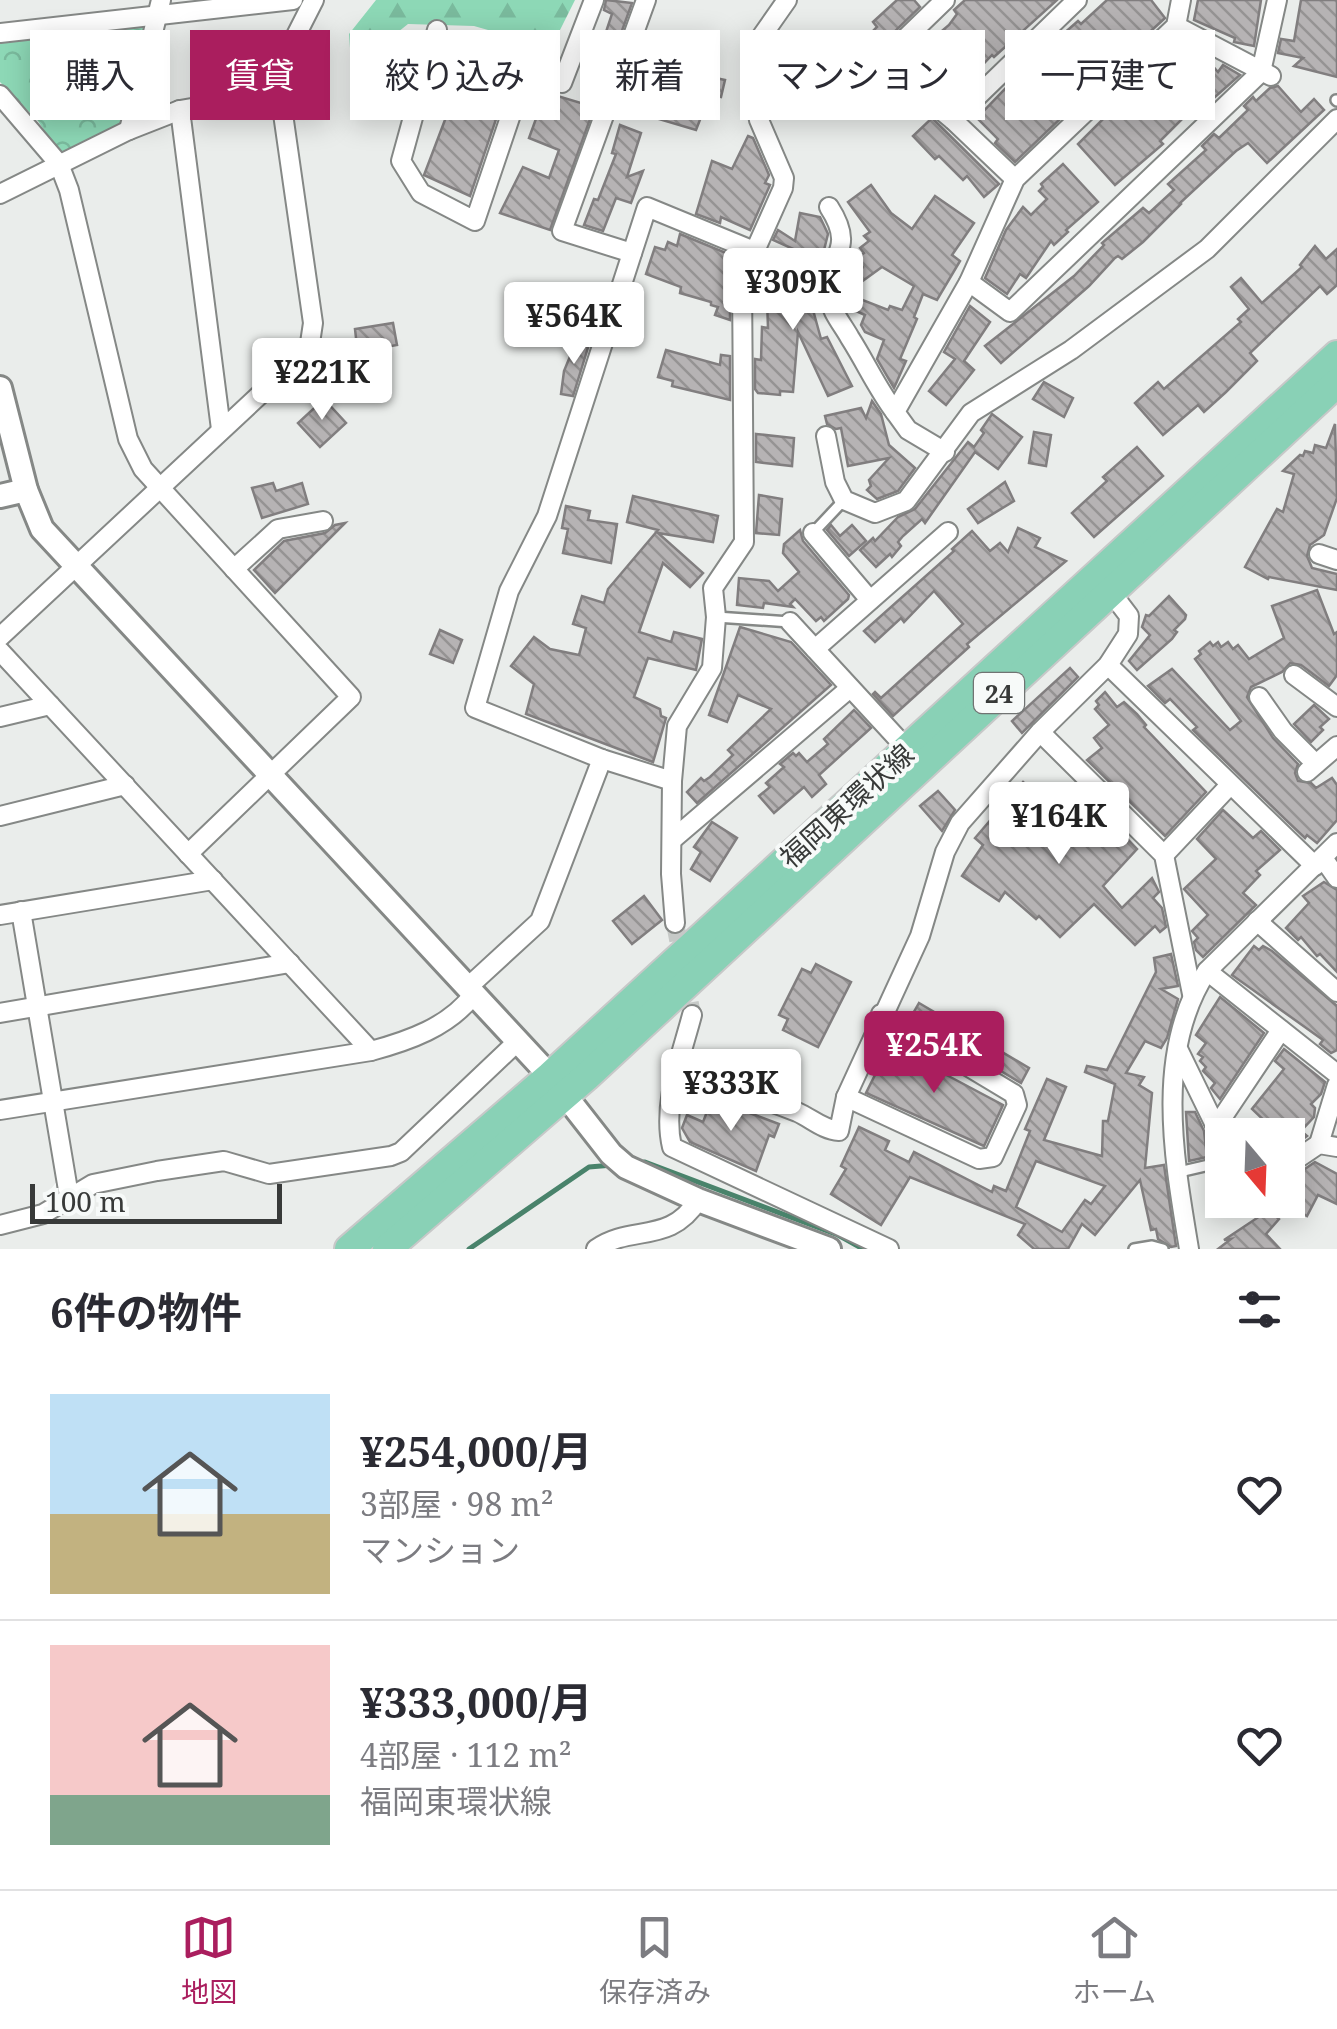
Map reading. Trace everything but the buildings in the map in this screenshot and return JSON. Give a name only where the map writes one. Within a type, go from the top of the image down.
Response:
[{"type":"main road","name":"福岡東環状線","points":[[349,1249],[557,1086],[1103,583],[1337,355]]},
{"type":"main road","name":"福岡東環状線","points":[[387,1249],[907,748],[1337,382]]},
{"type":"street","points":[[0,33],[159,7],[293,0]]},
{"type":"street","points":[[299,30],[314,0]]},
{"type":"street","points":[[560,83],[594,0]]},
{"type":"street","points":[[632,253],[562,231],[646,0]]},
{"type":"street","points":[[675,923],[672,781],[677,726],[712,668],[716,617],[713,588],[744,542],[742,280],[784,178],[759,120],[753,89],[759,40],[788,0]]},
{"type":"street","points":[[914,30],[946,0]]},
{"type":"street","points":[[985,90],[1077,0]]},
{"type":"street","points":[[895,412],[968,282],[1015,179],[1176,26],[1181,0]]},
{"type":"street","points":[[968,282],[1010,312],[1266,74],[1277,0]]},
{"type":"street","points":[[130,130],[159,7]]},
{"type":"street","points":[[1176,26],[1266,74]]},
{"type":"street","points":[[0,94],[59,164],[128,439],[143,469],[351,697],[188,854]]},
{"type":"street","points":[[0,194],[130,130],[190,108]]},
{"type":"street","points":[[180,110],[221,429]]},
{"type":"street","points":[[826,436],[835,482],[844,500],[875,513],[906,501],[972,412],[1071,350],[1207,249],[1337,119]]},
{"type":"street","points":[[0,637],[295,362],[310,343],[313,323],[282,120]]},
{"type":"street","points":[[412,120],[401,161],[421,193],[475,221],[508,120]]},
{"type":"street","points":[[954,120],[1015,179]]},
{"type":"street","points":[[672,781],[602,759],[475,708],[509,590],[547,516],[647,206],[754,251]]},
{"type":"street","points":[[829,208],[843,241],[828,294],[833,310],[874,384],[908,430],[944,452]]},
{"type":"street","points":[[0,388],[26,490],[42,528],[518,1042],[611,1154],[626,1167],[829,1249]]},
{"type":"street","points":[[0,496],[26,490]]},
{"type":"street","points":[[234,569],[278,529],[323,521]]},
{"type":"street","points":[[815,649],[948,532]]},
{"type":"street","points":[[812,533],[870,600]]},
{"type":"street","points":[[676,1077],[733,1088],[802,1114],[830,1131],[839,1131],[846,1097],[920,936],[944,852],[960,823],[1040,732],[1108,665],[1128,634],[1129,616],[1103,583]]},
{"type":"street","points":[[790,622],[907,748]]},
{"type":"street","points":[[0,651],[371,1051]]},
{"type":"street","points":[[1108,665],[1230,785],[1337,878]]},
{"type":"street","points":[[1294,674],[1337,707]]},
{"type":"street","points":[[672,840],[850,688]]},
{"type":"street","points":[[1260,698],[1311,768],[1337,746]]},
{"type":"street","points":[[0,717],[50,705]]},
{"type":"street","points":[[1040,732],[1164,855],[1192,994]]},
{"type":"street","points":[[0,1110],[371,1051],[444,1022],[540,922],[602,759]]},
{"type":"street","points":[[0,816],[125,785]]},
{"type":"street","points":[[1164,855],[1230,785]]},
{"type":"street","points":[[1188,1249],[1176,1173],[1174,1095],[1176,1046],[1192,994],[1207,972],[1256,921],[1337,844]]},
{"type":"street","points":[[0,914],[213,880]]},
{"type":"street","points":[[21,911],[69,1196]]},
{"type":"street","points":[[1256,921],[1337,992]]},
{"type":"street","points":[[0,1012],[290,964]]},
{"type":"street","points":[[1207,972],[1337,1074]]},
{"type":"street","points":[[846,1097],[979,1159],[994,1158],[1016,1105],[1014,1094],[881,1014]]},
{"type":"street","points":[[692,1015],[668,1127],[672,1147],[889,1249]]},
{"type":"street","points":[[1222,1118],[1281,1030]]},
{"type":"street","points":[[0,1224],[43,1214],[69,1196],[111,1180],[224,1161],[269,1174],[391,1156],[401,1152],[518,1042]]},
{"type":"street","points":[[1176,1046],[1212,1118]]},
{"type":"street","points":[[1305,1157],[1328,1145],[1337,1085]]},
{"type":"street","points":[[596,1249],[607,1242],[629,1244],[662,1231],[688,1215],[688,1194]]},
{"type":"lane","points":[[812,533],[844,500]]},
{"type":"lane","points":[[716,617],[790,622]]},
{"type":"lane","points":[[1176,1173],[1205,1166]]},
{"type":"lane","points":[[1134,1249],[1163,1249]]},
{"type":"green space","points":[[376,0],[575,0],[560,30],[408,24],[400,30],[352,30]]},
{"type":"green space","points":[[145,24],[143,30],[97,30]]},
{"type":"green space","points":[[30,38],[30,113],[0,82],[0,42]]},
{"type":"green space","points":[[121,120],[119,126],[61,156],[38,121]]},
{"type":"waterway","points":[[638,1163],[645,1162],[838,1235],[863,1249]]},
{"type":"waterway","points":[[469,1249],[589,1167],[613,1165]]},
{"type":"tunnel","points":[[675,923],[692,1015]]}]
